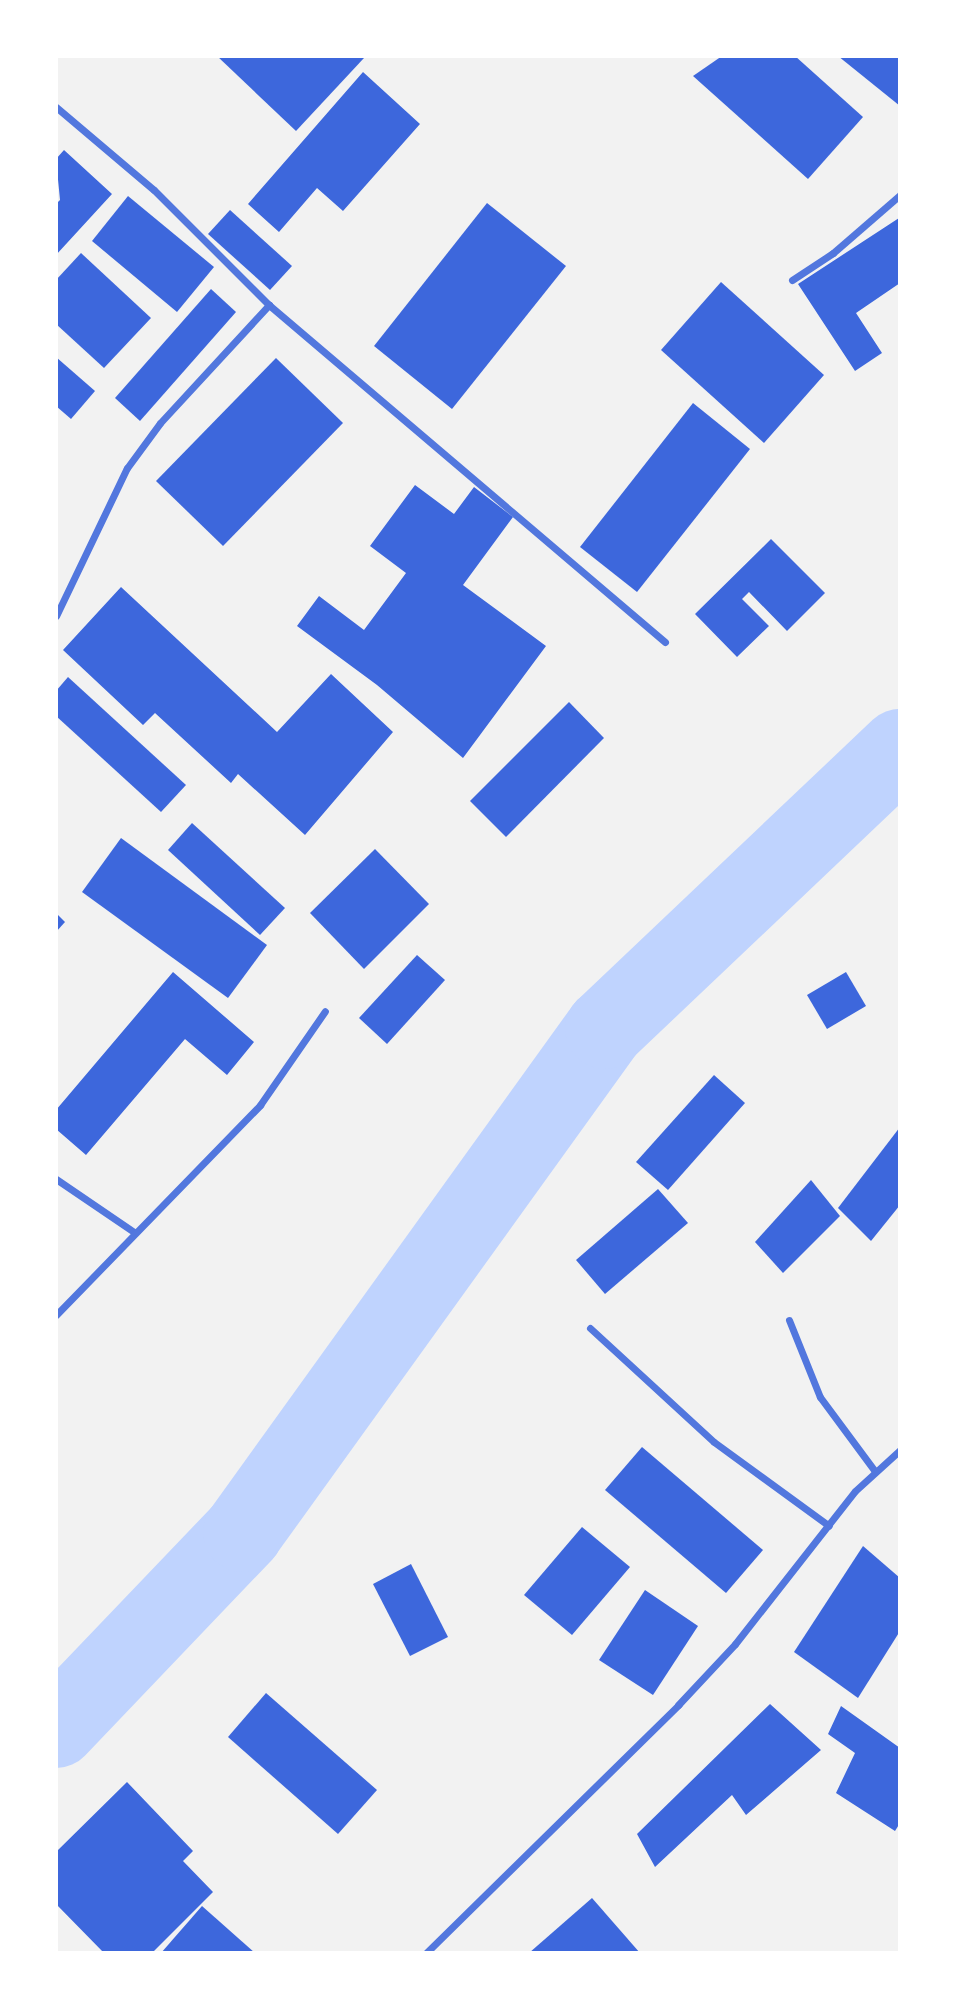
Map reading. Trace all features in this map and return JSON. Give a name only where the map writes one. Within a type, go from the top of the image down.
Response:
[{"type":"street","points":[[56,107],[154,190],[269,305],[665,642]]},
{"type":"street","points":[[792,280],[833,253],[900,195]]},
{"type":"street","points":[[56,616],[127,468],[160,423],[269,305]]},
{"type":"street","points":[[56,1315],[260,1105],[325,1011]]},
{"type":"street","points":[[56,1179],[134,1233]]},
{"type":"street","points":[[789,1321],[820,1397],[874,1470]]},
{"type":"street","points":[[590,1328],[714,1442],[829,1526]]},
{"type":"street","points":[[426,1953],[678,1705],[735,1644],[874,1470],[900,1450]]},
{"type":"building","points":[[217,56],[362,56],[364,58],[296,131]]},
{"type":"building","points":[[722,56],[795,56],[863,117],[808,179],[693,76]]},
{"type":"building","points":[[838,56],[900,56],[900,106]]},
{"type":"building","points":[[363,72],[420,124],[343,211],[317,188],[279,232],[248,204]]},
{"type":"building","points":[[64,150],[112,194],[56,255],[56,204],[60,200],[56,159]]},
{"type":"building","points":[[128,196],[214,267],[177,312],[92,241]]},
{"type":"building","points":[[487,203],[566,266],[452,409],[374,346]]},
{"type":"building","points":[[230,210],[292,266],[270,290],[208,234]]},
{"type":"building","points":[[899,218],[900,283],[856,313],[882,353],[855,371],[798,284]]},
{"type":"building","points":[[81,253],[151,318],[104,368],[56,324],[56,280]]},
{"type":"building","points":[[721,282],[824,375],[764,443],[661,350]]},
{"type":"building","points":[[211,289],[236,312],[140,421],[115,398]]},
{"type":"building","points":[[56,357],[95,391],[71,419],[56,406]]},
{"type":"building","points":[[276,358],[343,423],[223,546],[156,481]]},
{"type":"building","points":[[693,403],[750,449],[637,592],[580,547]]},
{"type":"building","points":[[415,485],[454,514],[474,487],[513,517],[463,585],[546,646],[463,758],[377,685],[297,626],[319,596],[364,630],[406,573],[370,546]]},
{"type":"building","points":[[771,539],[825,593],[787,631],[749,592],[742,599],[769,626],[737,657],[695,614]]},
{"type":"building","points":[[121,587],[277,732],[331,674],[393,732],[305,835],[238,774],[231,783],[155,713],[143,725],[63,650]]},
{"type":"building","points":[[68,677],[186,785],[161,812],[56,716],[56,691]]},
{"type":"building","points":[[569,702],[604,738],[506,837],[470,801]]},
{"type":"building","points":[[192,823],[285,908],[260,935],[168,850]]},
{"type":"building","points":[[121,838],[267,945],[228,998],[82,892]]},
{"type":"building","points":[[375,849],[429,904],[364,969],[310,913]]},
{"type":"building","points":[[56,913],[65,922],[56,932]]},
{"type":"building","points":[[417,955],[445,980],[387,1044],[359,1018]]},
{"type":"building","points":[[173,972],[254,1042],[227,1075],[185,1039],[86,1155],[56,1129],[56,1110]]},
{"type":"building","points":[[846,972],[866,1006],[827,1029],[807,995]]},
{"type":"building","points":[[714,1075],[745,1103],[668,1190],[636,1162]]},
{"type":"building","points":[[900,1127],[900,1205],[871,1241],[838,1208]]},
{"type":"building","points":[[811,1180],[840,1216],[783,1273],[755,1242]]},
{"type":"building","points":[[658,1189],[688,1223],[605,1294],[576,1260]]},
{"type":"building","points":[[642,1447],[763,1550],[726,1593],[605,1490]]},
{"type":"building","points":[[582,1527],[630,1567],[572,1635],[524,1595]]},
{"type":"building","points":[[863,1546],[900,1578],[900,1631],[858,1698],[794,1652]]},
{"type":"building","points":[[411,1564],[448,1637],[410,1656],[373,1584]]},
{"type":"building","points":[[645,1590],[698,1626],[653,1695],[599,1660]]},
{"type":"building","points":[[266,1693],[377,1790],[338,1834],[228,1737]]},
{"type":"building","points":[[770,1704],[821,1750],[746,1815],[732,1795],[655,1867],[637,1834]]},
{"type":"building","points":[[841,1706],[900,1748],[900,1823],[895,1831],[836,1793],[855,1753],[828,1734]]},
{"type":"building","points":[[127,1782],[193,1851],[183,1861],[213,1892],[152,1953],[104,1953],[56,1904],[56,1852]]},
{"type":"building","points":[[592,1898],[640,1953],[529,1953]]},
{"type":"building","points":[[202,1906],[255,1953],[161,1953]]},
{"type":"waterway","points":[[56,1728],[243,1532],[605,1029],[900,749]]}]
